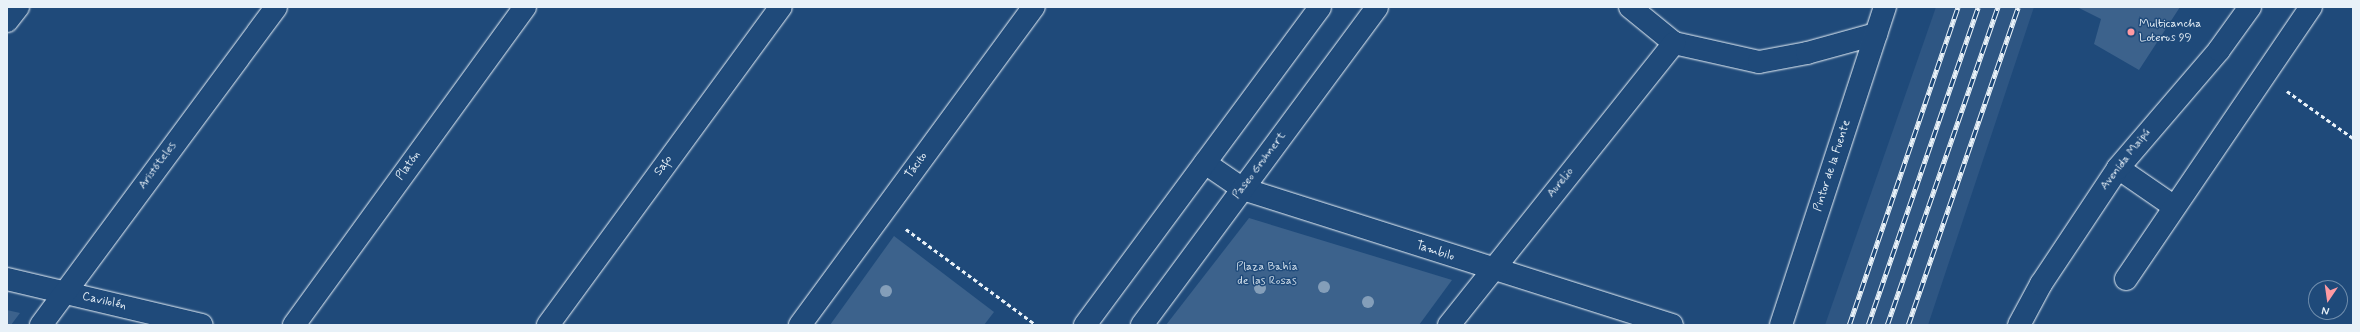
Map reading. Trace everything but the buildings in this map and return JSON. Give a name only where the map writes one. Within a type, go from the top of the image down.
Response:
[{"type":"street","points":[[7,21],[18,7]]},
{"type":"street","name":"Aristóteles","points":[[41,325],[276,7]]},
{"type":"street","name":"Platón","points":[[294,325],[525,7]]},
{"type":"street","name":"Safo","points":[[548,325],[781,7]]},
{"type":"street","name":"Tácito","points":[[800,325],[1034,7]]},
{"type":"street","points":[[1085,325],[1320,7]]},
{"type":"street","name":"Paseo Grohnert","points":[[1142,325],[1378,7]]},
{"type":"street","points":[[1630,7],[1674,43],[1759,62],[1807,53],[1876,34]]},
{"type":"street","name":"Pintor de la Fuente","points":[[1780,325],[1885,7]]},
{"type":"street","name":"Avenida Maipú","points":[[2018,325],[2068,240],[2118,168],[2219,50],[2250,7]]},
{"type":"street","points":[[2126,279],[2173,206],[2266,76],[2311,7]]},
{"type":"street","name":"Aurelio","points":[[1449,325],[1490,270],[1674,43]]},
{"type":"street","name":"Tambilo","points":[[1205,163],[1243,189],[1490,270],[1672,325]]},
{"type":"street","points":[[2118,168],[2173,206]]},
{"type":"street","name":"Cavilolén","points":[[7,279],[202,325]]},
{"type":"path","points":[[2266,76],[2353,138]]},
{"type":"path","points":[[883,212],[1036,325]]},
{"type":"shaded area","points":[[1936,7],[2034,7],[1928,325],[1825,325]]},
{"type":"green space","name":"Multicancha Loteros 99","points":[[2077,7],[2180,7],[2139,70],[2094,44],[2101,19]]},
{"type":"green space","name":"Plaza Bahía de las Rosas","points":[[1249,218],[1452,280],[1419,325],[1166,325]]},
{"type":"green space","points":[[894,236],[994,312],[984,325],[830,325]]},
{"type":"green space","points":[[7,310],[20,313],[11,325],[7,325]]},
{"type":"railway","points":[[1849,325],[1958,7]]},
{"type":"railway","points":[[1868,325],[1978,7]]},
{"type":"railway","points":[[1887,325],[1998,7]]},
{"type":"railway","points":[[1908,325],[2018,7]]},
{"type":"place","name":"Multicancha Loteros 99","points":[[2131,32]]}]
